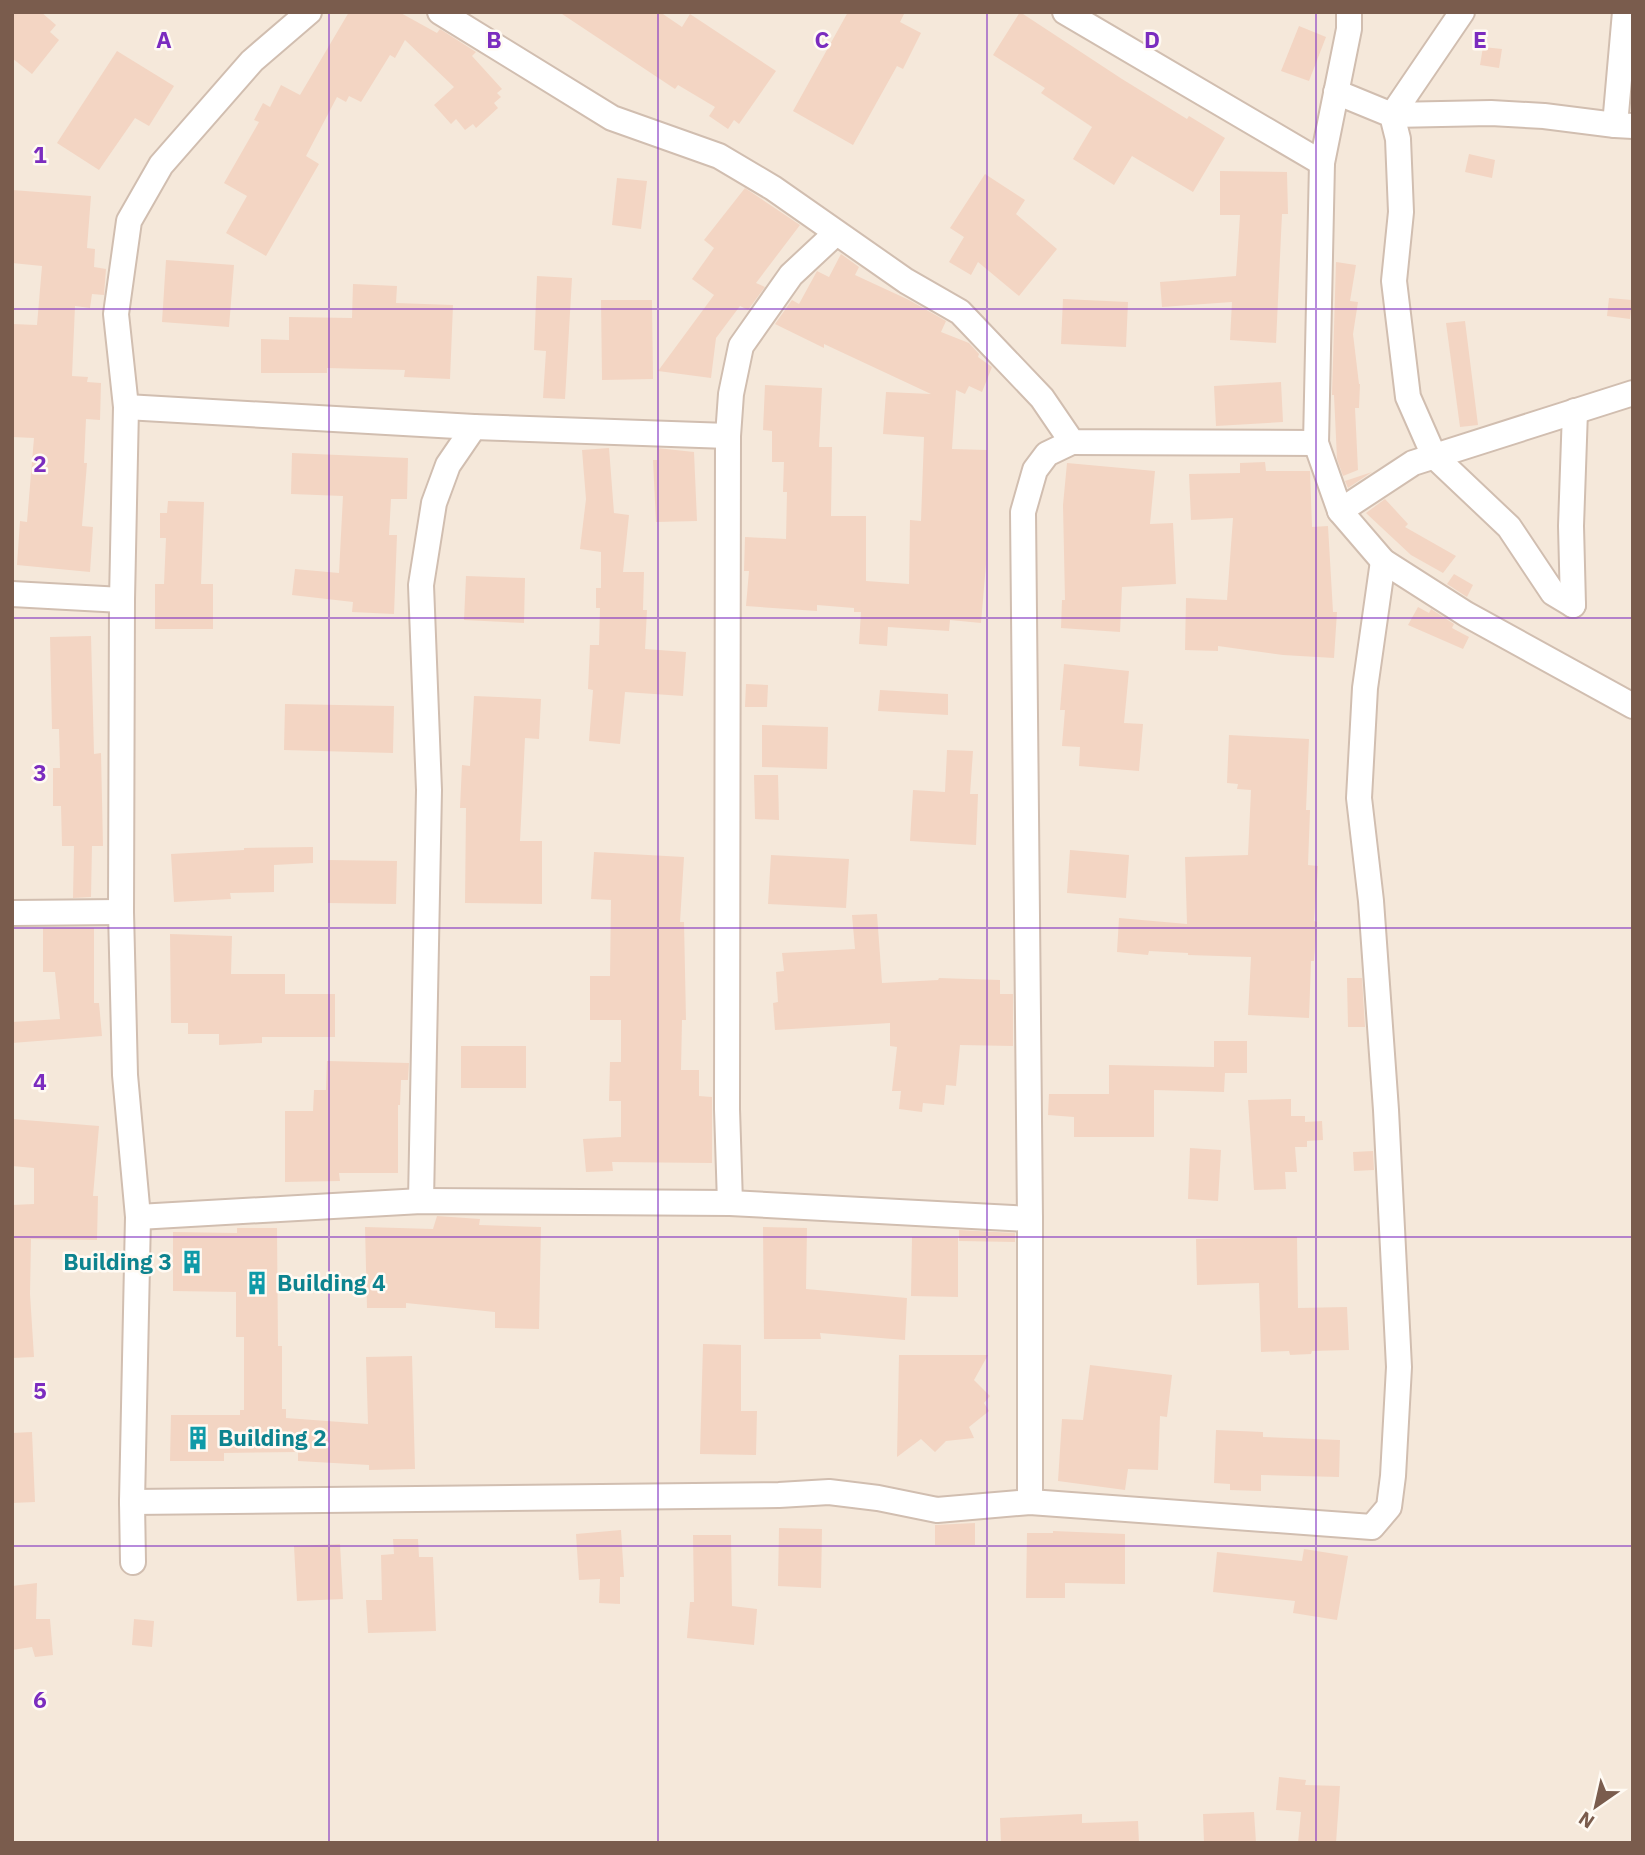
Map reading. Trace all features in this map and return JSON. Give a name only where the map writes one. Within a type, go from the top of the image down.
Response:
[{"type":"street","points":[[134,1562],[132,1502],[138,1217],[125,1075],[121,912],[126,407],[116,314],[129,220],[161,164],[252,61],[309,12]]},
{"type":"street","points":[[440,12],[612,118],[719,156],[773,188],[906,281],[961,312],[1042,398],[1072,442]]},
{"type":"street","points":[[1065,12],[1322,163]]},
{"type":"street","points":[[1349,12],[1349,29],[1322,163],[1316,443],[1340,511],[1383,561],[1466,614],[1633,706]]},
{"type":"street","points":[[1462,12],[1392,115],[1398,139],[1401,212],[1394,281],[1408,397],[1434,456],[1509,527],[1553,593],[1573,605],[1571,537],[1575,411]]},
{"type":"street","points":[[1336,92],[1392,115],[1504,114],[1624,125],[1625,12]]},
{"type":"street","points":[[730,1203],[727,1109],[728,436],[731,394],[741,346],[791,275],[836,233]]},
{"type":"street","points":[[1340,511],[1413,463],[1633,393]]},
{"type":"street","points":[[126,407],[474,427],[728,436]]},
{"type":"street","points":[[421,1201],[429,790],[421,585],[434,503],[448,465],[474,427]]},
{"type":"street","points":[[1030,1502],[1023,512],[1035,470],[1047,454],[1072,442],[1316,443]]},
{"type":"street","points":[[132,1502],[779,1495],[829,1492],[878,1498],[936,1510],[1030,1502],[1372,1527],[1389,1507],[1399,1367],[1386,1110],[1371,901],[1359,798],[1365,688],[1383,561]]},
{"type":"street","points":[[12,594],[122,600]]},
{"type":"street","points":[[12,914],[121,912]]},
{"type":"street","points":[[138,1217],[421,1201],[730,1203],[1030,1219]]},
{"type":"shaded area","points":[[12,12],[1633,12],[1633,1843],[12,1843]]},
{"type":"building","points":[[12,12],[41,12],[56,25],[50,32],[59,40],[32,74],[12,58]]},
{"type":"building","points":[[349,12],[399,12],[437,33],[440,29],[476,52],[472,56],[502,89],[497,93],[501,97],[494,103],[498,108],[476,128],[473,124],[465,130],[456,119],[451,124],[434,105],[454,87],[405,40],[395,58],[390,55],[361,102],[349,96],[346,102],[337,97],[306,156],[319,164],[266,256],[226,233],[247,196],[224,183],[259,122],[254,120],[263,103],[270,107],[281,85],[300,95]]},
{"type":"building","points":[[559,12],[660,12],[682,27],[690,14],[776,71],[739,124],[734,120],[728,129],[709,116],[715,107],[678,85],[675,89]]},
{"type":"building","points":[[848,12],[905,12],[900,22],[921,33],[903,69],[897,66],[853,145],[793,111]]},
{"type":"building","points":[[1020,12],[1187,119],[1189,116],[1225,138],[1193,192],[1132,156],[1114,185],[1073,159],[1092,127],[1041,93],[1045,88],[993,55]]},
{"type":"building","points":[[1299,26],[1326,37],[1309,81],[1281,71]]},
{"type":"building","points":[[1483,47],[1502,49],[1499,68],[1480,65]]},
{"type":"building","points":[[117,51],[174,86],[149,126],[135,118],[99,170],[57,143]]},
{"type":"building","points":[[1469,154],[1495,160],[1492,178],[1465,172]]},
{"type":"building","points":[[1220,171],[1287,172],[1288,214],[1282,214],[1276,343],[1230,340],[1232,302],[1162,307],[1160,282],[1236,276],[1240,215],[1220,215]]},
{"type":"building","points":[[985,174],[1025,200],[1016,214],[1057,249],[1019,296],[978,262],[971,275],[949,262],[964,237],[950,228]]},
{"type":"building","points":[[617,178],[647,181],[641,229],[612,225]]},
{"type":"building","points":[[745,188],[800,225],[756,283],[765,287],[748,310],[740,306],[716,338],[711,378],[658,371],[714,295],[692,279],[714,248],[704,240]]},
{"type":"building","points":[[12,190],[91,196],[87,248],[95,249],[94,267],[106,269],[104,295],[92,294],[90,308],[75,306],[72,376],[88,377],[87,382],[101,383],[100,420],[86,419],[84,463],[87,463],[82,526],[93,527],[90,572],[17,565],[20,521],[27,522],[34,438],[12,437],[12,324],[37,325],[42,266],[12,263]]},
{"type":"building","points":[[841,254],[859,267],[855,275],[946,321],[941,332],[969,343],[979,354],[978,357],[992,367],[982,392],[969,386],[965,394],[956,390],[952,449],[987,450],[986,564],[981,623],[950,620],[949,631],[888,627],[887,646],[859,644],[861,612],[854,612],[854,608],[817,605],[817,611],[746,606],[749,571],[744,571],[745,537],[786,539],[787,492],[783,492],[784,462],[772,462],[772,431],[763,430],[765,385],[822,388],[819,447],[832,447],[831,516],[866,516],[866,581],[909,584],[910,520],[921,521],[924,437],[883,434],[886,392],[931,394],[775,324],[792,300],[799,304],[817,271],[829,277]]},
{"type":"building","points":[[166,260],[234,265],[229,327],[162,322]]},
{"type":"building","points":[[1336,262],[1356,265],[1350,301],[1358,302],[1353,334],[1360,384],[1359,408],[1355,408],[1358,470],[1343,476],[1337,459],[1332,395]]},
{"type":"building","points":[[537,276],[572,278],[565,399],[543,398],[546,351],[534,350]]},
{"type":"building","points":[[353,284],[397,286],[396,303],[453,305],[450,379],[404,377],[405,370],[327,368],[327,373],[261,373],[261,339],[289,340],[289,317],[352,318]]},
{"type":"building","points":[[1609,298],[1632,300],[1630,319],[1607,316]]},
{"type":"building","points":[[1063,299],[1128,302],[1126,347],[1061,344]]},
{"type":"building","points":[[601,300],[652,300],[653,379],[602,380]]},
{"type":"building","points":[[1465,321],[1478,425],[1460,427],[1446,323]]},
{"type":"building","points":[[1281,382],[1283,422],[1216,426],[1214,386]]},
{"type":"building","points":[[609,448],[614,513],[629,515],[623,572],[644,572],[643,610],[647,610],[645,649],[686,652],[683,696],[625,692],[620,744],[589,741],[593,690],[588,689],[590,645],[599,645],[600,608],[596,608],[596,588],[601,588],[601,552],[580,549],[586,499],[582,450]]},
{"type":"building","points":[[657,448],[694,452],[697,521],[656,522],[653,460],[657,460]]},
{"type":"building","points":[[292,453],[408,458],[407,499],[391,499],[389,535],[397,535],[394,614],[352,612],[353,602],[292,595],[295,569],[339,573],[343,496],[291,494]]},
{"type":"building","points":[[1265,462],[1266,471],[1310,471],[1312,527],[1328,526],[1333,612],[1337,612],[1334,658],[1283,655],[1218,646],[1218,651],[1185,650],[1186,598],[1227,600],[1233,518],[1191,520],[1189,474],[1240,473],[1240,463]]},
{"type":"building","points":[[1067,463],[1155,471],[1150,524],[1173,523],[1176,584],[1122,587],[1120,632],[1061,628],[1062,600],[1065,600],[1063,505]]},
{"type":"building","points":[[1372,472],[1348,488],[1345,481]]},
{"type":"building","points":[[1385,499],[1408,524],[1405,527],[1456,556],[1443,573],[1411,555],[1366,513]]},
{"type":"building","points":[[168,501],[204,502],[201,584],[213,584],[213,629],[155,629],[155,584],[164,584],[166,538],[160,538],[160,513],[167,513]]},
{"type":"building","points":[[1454,574],[1473,585],[1467,597],[1447,584]]},
{"type":"building","points":[[466,576],[525,578],[524,623],[464,620]]},
{"type":"building","points":[[1418,607],[1429,613],[1431,609],[1454,624],[1452,628],[1469,637],[1463,649],[1408,625]]},
{"type":"building","points":[[91,636],[94,754],[101,753],[103,846],[92,846],[91,897],[73,898],[74,846],[62,846],[61,806],[53,806],[53,768],[60,768],[59,729],[52,729],[50,637]]},
{"type":"building","points":[[1064,664],[1129,671],[1124,723],[1143,724],[1139,771],[1079,766],[1080,747],[1062,746],[1065,710],[1060,710]]},
{"type":"building","points":[[746,684],[768,685],[767,707],[745,707]]},
{"type":"building","points":[[880,690],[948,694],[948,715],[878,711]]},
{"type":"building","points":[[474,696],[541,699],[539,739],[525,738],[520,841],[542,841],[542,904],[465,903],[466,808],[460,808],[462,765],[470,766]]},
{"type":"building","points":[[285,704],[394,706],[393,753],[284,750]]},
{"type":"building","points":[[762,725],[828,727],[827,769],[762,767]]},
{"type":"building","points":[[1229,735],[1309,739],[1306,810],[1310,810],[1308,865],[1318,866],[1314,921],[1317,922],[1314,961],[1311,961],[1309,1018],[1248,1015],[1251,957],[1149,951],[1148,955],[1117,952],[1119,918],[1187,924],[1185,857],[1248,855],[1251,790],[1237,789],[1238,784],[1227,783]]},
{"type":"building","points":[[947,750],[973,751],[970,794],[978,794],[976,845],[910,841],[913,790],[945,792]]},
{"type":"building","points":[[754,775],[778,775],[779,820],[755,819]]},
{"type":"building","points":[[313,847],[313,863],[274,865],[274,892],[230,893],[231,899],[174,902],[171,854],[244,848]]},
{"type":"building","points":[[1070,850],[1129,855],[1126,898],[1067,893]]},
{"type":"building","points":[[594,852],[684,857],[680,922],[684,922],[686,1020],[682,1020],[681,1070],[699,1070],[699,1096],[712,1097],[712,1163],[612,1162],[613,1171],[586,1172],[583,1139],[621,1137],[621,1101],[609,1101],[610,1062],[621,1062],[621,1020],[590,1020],[590,976],[610,976],[611,900],[591,899]]},
{"type":"building","points":[[771,855],[849,859],[846,908],[768,904]]},
{"type":"building","points":[[328,860],[397,861],[396,904],[328,903]]},
{"type":"building","points":[[877,914],[882,983],[939,978],[1000,980],[1000,994],[1013,994],[1013,1046],[960,1045],[956,1086],[946,1085],[944,1105],[923,1103],[922,1112],[899,1109],[901,1091],[892,1091],[897,1047],[890,1046],[890,1023],[775,1030],[773,1003],[778,1002],[776,972],[784,971],[782,953],[855,949],[852,915]]},
{"type":"building","points":[[43,928],[94,928],[94,1003],[99,1003],[102,1036],[12,1043],[12,1022],[60,1019],[55,972],[43,972]]},
{"type":"building","points":[[170,934],[232,936],[231,974],[285,974],[285,994],[335,994],[335,1037],[262,1037],[262,1043],[219,1045],[219,1034],[188,1034],[188,1023],[171,1023]]},
{"type":"building","points":[[1347,978],[1362,978],[1365,1027],[1348,1027]]},
{"type":"building","points":[[1214,1041],[1247,1041],[1247,1073],[1225,1073],[1224,1092],[1154,1090],[1154,1137],[1074,1137],[1074,1117],[1048,1115],[1049,1094],[1109,1094],[1109,1065],[1214,1067]]},
{"type":"building","points":[[461,1046],[526,1046],[526,1088],[461,1088]]},
{"type":"building","points":[[327,1061],[409,1063],[408,1080],[401,1080],[398,1105],[398,1173],[339,1173],[340,1181],[285,1182],[285,1111],[313,1111],[314,1090],[326,1090]]},
{"type":"building","points":[[1291,1099],[1291,1116],[1305,1116],[1305,1122],[1322,1121],[1323,1140],[1307,1141],[1307,1147],[1295,1147],[1297,1172],[1285,1172],[1286,1189],[1254,1190],[1248,1100]]},
{"type":"building","points":[[12,1119],[99,1126],[93,1196],[98,1196],[97,1240],[31,1239],[30,1294],[34,1357],[12,1358],[12,1205],[34,1204],[34,1168],[12,1166]]},
{"type":"building","points":[[1190,1148],[1221,1150],[1218,1201],[1188,1199]]},
{"type":"building","points":[[1373,1151],[1374,1170],[1354,1171],[1353,1152]]},
{"type":"building","points":[[437,1216],[480,1219],[479,1225],[541,1227],[539,1329],[495,1328],[495,1312],[406,1303],[406,1308],[367,1308],[365,1227],[433,1229]]},
{"type":"building","points":[[763,1227],[807,1228],[806,1289],[907,1298],[905,1340],[820,1333],[821,1339],[764,1339]]},
{"type":"building","points":[[237,1228],[277,1228],[278,1346],[282,1346],[282,1409],[286,1409],[286,1418],[368,1424],[366,1357],[412,1356],[415,1469],[369,1470],[369,1465],[298,1461],[298,1452],[224,1453],[224,1461],[170,1461],[171,1415],[240,1415],[240,1410],[244,1410],[244,1337],[236,1337],[236,1292],[173,1291],[173,1232],[237,1233]]},
{"type":"building","points":[[959,1230],[1015,1233],[1015,1242],[959,1241]]},
{"type":"building","points":[[912,1237],[958,1238],[958,1297],[911,1296]]},
{"type":"building","points":[[1297,1237],[1298,1308],[1347,1307],[1349,1350],[1312,1351],[1311,1354],[1290,1355],[1289,1351],[1261,1352],[1259,1283],[1197,1285],[1196,1239]]},
{"type":"building","points":[[703,1344],[741,1345],[741,1411],[757,1411],[756,1455],[700,1454]]},
{"type":"building","points":[[899,1355],[988,1355],[974,1380],[990,1396],[984,1403],[989,1411],[969,1427],[974,1438],[946,1441],[935,1452],[921,1439],[897,1457]]},
{"type":"building","points":[[1090,1365],[1172,1375],[1167,1417],[1160,1416],[1158,1470],[1128,1469],[1125,1490],[1058,1481],[1062,1419],[1083,1420]]},
{"type":"building","points":[[1216,1430],[1263,1432],[1263,1437],[1340,1440],[1339,1477],[1261,1475],[1261,1491],[1230,1490],[1230,1484],[1214,1483]]},
{"type":"building","points":[[32,1432],[35,1502],[12,1503],[12,1433]]},
{"type":"building","points":[[975,1523],[975,1545],[935,1545],[935,1525]]},
{"type":"building","points":[[779,1528],[822,1529],[821,1588],[778,1586]]},
{"type":"building","points":[[621,1530],[624,1577],[620,1577],[620,1604],[599,1603],[600,1579],[579,1580],[576,1534]]},
{"type":"building","points":[[1053,1531],[1125,1534],[1125,1584],[1065,1583],[1065,1598],[1026,1598],[1027,1533]]},
{"type":"building","points":[[693,1535],[731,1535],[732,1606],[757,1609],[754,1645],[687,1638],[690,1602],[694,1602]]},
{"type":"building","points":[[393,1539],[418,1539],[419,1557],[433,1557],[436,1631],[368,1633],[366,1600],[382,1600],[381,1555],[394,1554]]},
{"type":"building","points":[[340,1544],[343,1599],[297,1601],[294,1546]]},
{"type":"building","points":[[1304,1549],[1348,1556],[1337,1620],[1293,1613],[1295,1601],[1213,1592],[1217,1552],[1302,1561]]},
{"type":"building","points":[[37,1583],[36,1619],[50,1619],[53,1655],[35,1657],[32,1647],[12,1650],[12,1586]]},
{"type":"building","points":[[134,1619],[154,1621],[152,1647],[132,1645]]},
{"type":"building","points":[[1279,1777],[1306,1780],[1305,1785],[1340,1786],[1336,1843],[1298,1843],[1301,1812],[1276,1810]]},
{"type":"building","points":[[1254,1812],[1256,1843],[1204,1843],[1203,1814]]},
{"type":"building","points":[[1082,1814],[1082,1823],[1138,1821],[1139,1843],[1001,1843],[1000,1818]]},
{"type":"place","name":"Building 3","points":[[192,1262]]},
{"type":"place","name":"Building 4","points":[[257,1283]]},
{"type":"place","name":"Building 2","points":[[198,1438]]}]
